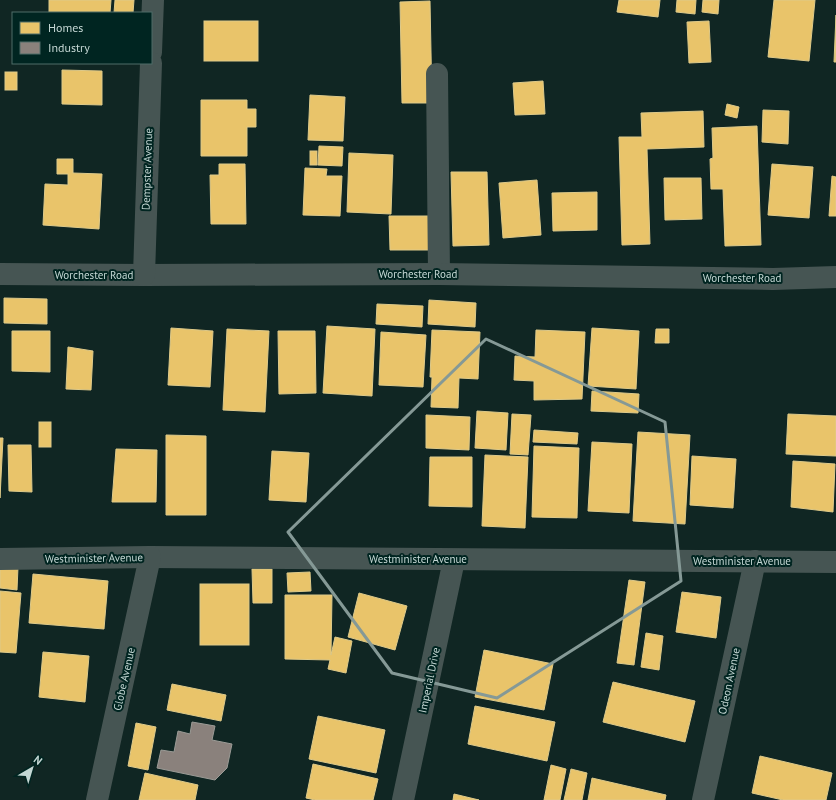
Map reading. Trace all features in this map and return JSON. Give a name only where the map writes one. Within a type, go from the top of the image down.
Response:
[{"type":"street","points":[[152,26],[153,0]]},
{"type":"street","name":"Dempster Avenue","points":[[144,275],[151,64]]},
{"type":"street","points":[[437,74],[439,274]]},
{"type":"street","name":"Worchester Road","points":[[0,274],[439,274],[773,278],[836,277]]},
{"type":"street","name":"Westminister Avenue","points":[[0,559],[150,558],[836,562]]},
{"type":"street","name":"Globe Avenue","points":[[97,800],[150,558]]},
{"type":"street","name":"Imperial Drive","points":[[403,800],[454,560]]},
{"type":"street","name":"Odeon Avenue","points":[[703,800],[755,561]]},
{"type":"highlighted area","points":[[486,339],[665,422],[681,581],[497,698],[392,673],[288,532]]},
{"type":"building: Homes","points":[[49,0],[111,0],[110,12],[49,12]]},
{"type":"building: Homes","points":[[115,0],[134,0],[133,12],[114,12]]},
{"type":"building: Homes","points":[[619,0],[660,0],[658,17],[617,12]]},
{"type":"building: Homes","points":[[677,0],[696,0],[695,14],[676,12]]},
{"type":"building: Homes","points":[[703,0],[719,0],[718,14],[702,12]]},
{"type":"building: Homes","points":[[774,0],[815,0],[809,61],[768,57]]},
{"type":"building: Homes","points":[[430,1],[432,103],[402,103],[400,2]]},
{"type":"building: Homes","points":[[836,15],[836,62],[834,62]]},
{"type":"building: Homes","points":[[204,21],[258,21],[258,61],[204,61]]},
{"type":"building: Homes","points":[[709,21],[711,62],[689,63],[687,22]]},
{"type":"building: Homes","points":[[62,70],[102,71],[102,105],[62,104]]},
{"type":"building: Homes","points":[[5,72],[17,72],[17,90],[5,90]]},
{"type":"building: Homes","points":[[543,81],[545,114],[515,115],[513,83]]},
{"type":"building: Homes","points":[[310,95],[345,97],[343,141],[308,140]]},
{"type":"building: Homes","points":[[201,100],[247,100],[247,109],[256,109],[256,127],[247,127],[247,156],[201,156]]},
{"type":"building: Homes","points":[[727,104],[739,107],[737,118],[725,115]]},
{"type":"building: Homes","points":[[763,110],[789,111],[788,144],[762,142]]},
{"type":"building: Homes","points":[[703,111],[704,147],[647,149],[650,244],[622,245],[619,137],[642,137],[641,113]]},
{"type":"building: Homes","points":[[757,126],[761,245],[725,246],[723,189],[711,189],[710,159],[713,158],[712,128]]},
{"type":"building: Homes","points":[[319,146],[343,147],[342,166],[318,165]]},
{"type":"building: Homes","points":[[310,151],[317,151],[317,165],[310,165]]},
{"type":"building: Homes","points":[[349,153],[393,155],[391,214],[347,212]]},
{"type":"building: Homes","points":[[57,159],[73,159],[73,173],[102,174],[99,229],[43,225],[45,184],[68,185],[68,174],[57,174]]},
{"type":"building: Homes","points":[[219,164],[245,164],[246,224],[211,224],[210,175],[219,175]]},
{"type":"building: Homes","points":[[772,164],[813,167],[809,218],[768,215]]},
{"type":"building: Homes","points":[[305,168],[327,169],[326,176],[342,176],[340,216],[303,215]]},
{"type":"building: Homes","points":[[451,172],[487,172],[489,245],[453,246]]},
{"type":"building: Homes","points":[[832,176],[836,177],[836,216],[829,216]]},
{"type":"building: Homes","points":[[664,178],[701,178],[702,219],[665,220]]},
{"type":"building: Homes","points":[[537,180],[541,235],[503,238],[499,183]]},
{"type":"building: Homes","points":[[597,192],[597,230],[553,231],[552,193]]},
{"type":"building: Homes","points":[[389,216],[430,216],[431,250],[390,250]]},
{"type":"building: Homes","points":[[4,298],[47,299],[47,324],[4,323]]},
{"type":"building: Homes","points":[[429,300],[476,303],[475,327],[428,324]]},
{"type":"building: Homes","points":[[377,304],[423,306],[422,327],[376,324]]},
{"type":"building: Homes","points":[[327,326],[375,329],[372,396],[323,393]]},
{"type":"building: Homes","points":[[171,328],[213,331],[210,387],[168,385]]},
{"type":"building: Homes","points":[[592,328],[639,331],[636,389],[588,386]]},
{"type":"building: Homes","points":[[227,329],[269,331],[265,412],[223,410]]},
{"type":"building: Homes","points":[[656,329],[669,329],[669,343],[655,343]]},
{"type":"building: Homes","points":[[432,330],[480,332],[478,379],[459,378],[458,408],[431,407],[432,377],[430,377]]},
{"type":"building: Homes","points":[[536,330],[585,332],[582,399],[534,400],[534,381],[514,380],[515,356],[535,357]]},
{"type":"building: Homes","points":[[12,331],[50,331],[50,372],[12,371]]},
{"type":"building: Homes","points":[[278,331],[315,331],[316,393],[279,394]]},
{"type":"building: Homes","points":[[381,332],[426,335],[423,387],[379,385]]},
{"type":"building: Homes","points":[[68,347],[93,351],[91,390],[66,389]]},
{"type":"building: Homes","points":[[592,391],[639,394],[638,413],[591,411]]},
{"type":"building: Homes","points":[[477,411],[508,413],[506,450],[475,448]]},
{"type":"building: Homes","points":[[512,414],[531,415],[528,455],[510,454]]},
{"type":"building: Homes","points":[[788,414],[836,416],[836,456],[786,454]]},
{"type":"building: Homes","points":[[426,415],[470,417],[469,450],[426,448]]},
{"type":"building: Homes","points":[[39,422],[51,422],[51,447],[39,447]]},
{"type":"building: Homes","points":[[534,430],[578,433],[577,444],[533,442]]},
{"type":"building: Homes","points":[[638,432],[690,435],[685,524],[633,521]]},
{"type":"building: Homes","points":[[166,435],[206,436],[206,515],[166,515]]},
{"type":"building: Homes","points":[[0,438],[3,438],[0,498]]},
{"type":"building: Homes","points":[[592,442],[632,444],[629,513],[588,511]]},
{"type":"building: Homes","points":[[8,445],[31,445],[32,492],[9,491]]},
{"type":"building: Homes","points":[[534,446],[579,448],[577,518],[532,517]]},
{"type":"building: Homes","points":[[116,449],[157,450],[156,502],[112,502]]},
{"type":"building: Homes","points":[[272,451],[309,453],[306,502],[269,500]]},
{"type":"building: Homes","points":[[485,455],[528,457],[525,528],[482,526]]},
{"type":"building: Homes","points":[[692,456],[736,459],[733,508],[690,505]]},
{"type":"building: Homes","points":[[430,457],[472,457],[472,507],[429,506]]},
{"type":"building: Homes","points":[[793,461],[835,464],[833,512],[791,507]]},
{"type":"building: Homes","points":[[0,566],[18,567],[17,590],[0,588]]},
{"type":"building: Homes","points":[[252,569],[272,569],[272,603],[253,603]]},
{"type":"building: Homes","points":[[310,572],[311,591],[288,592],[287,573]]},
{"type":"building: Homes","points":[[33,574],[108,581],[104,629],[29,623]]},
{"type":"building: Homes","points":[[629,580],[645,582],[634,665],[617,663]]},
{"type":"building: Homes","points":[[200,584],[249,584],[249,645],[200,645]]},
{"type":"building: Homes","points":[[0,591],[21,593],[16,653],[0,652]]},
{"type":"building: Homes","points":[[682,592],[721,597],[716,638],[676,632]]},
{"type":"building: Homes","points":[[359,593],[407,606],[395,650],[348,637]]},
{"type":"building: Homes","points":[[285,595],[332,595],[331,655],[335,637],[352,641],[346,673],[328,669],[330,660],[285,659]]},
{"type":"building: Homes","points":[[646,633],[663,636],[659,670],[641,667]]},
{"type":"building: Homes","points":[[484,650],[553,664],[544,710],[475,697]]},
{"type":"building: Homes","points":[[43,652],[89,656],[85,702],[39,697]]},
{"type":"building: Homes","points":[[613,682],[695,701],[685,742],[603,722]]},
{"type":"building: Homes","points":[[172,684],[226,695],[221,721],[167,710]]},
{"type":"building: Homes","points":[[475,706],[555,722],[547,761],[468,744]]},
{"type":"building: Homes","points":[[318,716],[385,730],[376,773],[309,759]]},
{"type":"building: Homes","points":[[136,723],[156,727],[148,770],[128,766]]},
{"type":"building: Homes","points":[[760,756],[832,773],[826,800],[783,800],[752,793]]},
{"type":"building: Homes","points":[[313,764],[378,779],[373,800],[315,800],[306,798]]},
{"type":"building: Homes","points":[[551,765],[566,769],[560,800],[544,800]]},
{"type":"building: Homes","points":[[571,769],[587,773],[582,800],[564,800]]},
{"type":"building: Homes","points":[[145,773],[198,785],[195,800],[139,800]]},
{"type":"building: Homes","points":[[592,778],[666,795],[665,800],[588,800]]},
{"type":"building: Homes","points":[[454,794],[479,800],[453,800]]},
{"type":"building: Industry","points":[[192,722],[215,726],[212,740],[232,744],[227,768],[215,780],[157,768],[161,750],[174,752],[178,731],[190,734]]}]
